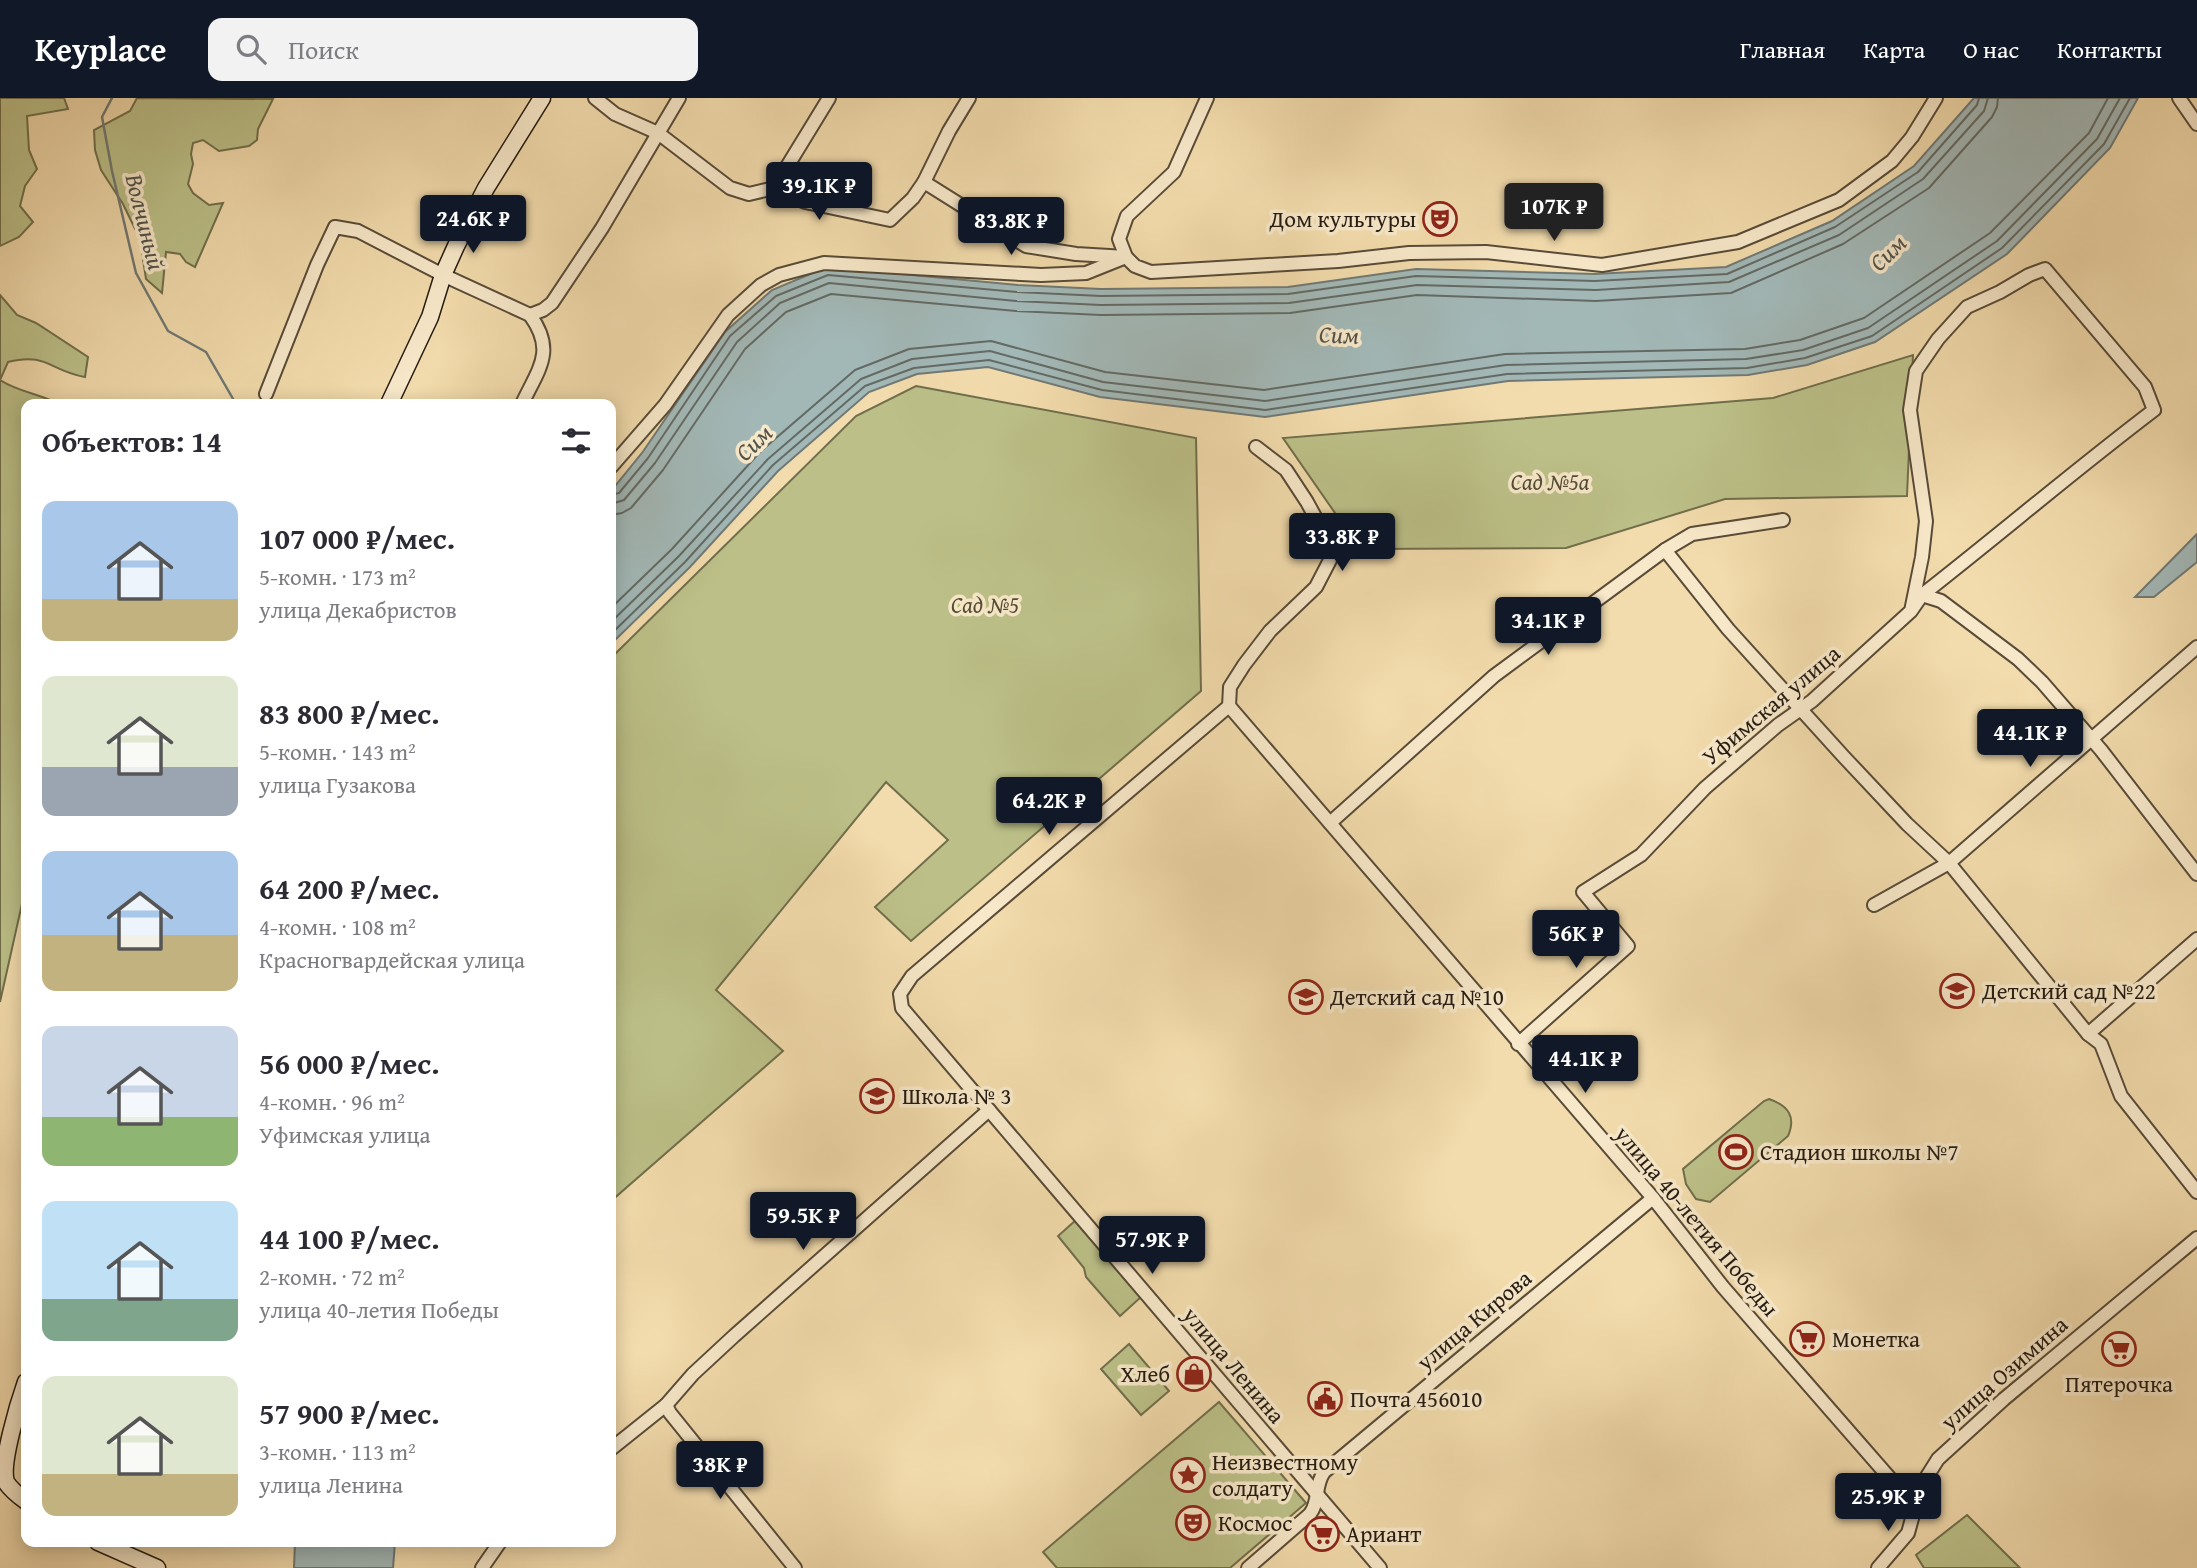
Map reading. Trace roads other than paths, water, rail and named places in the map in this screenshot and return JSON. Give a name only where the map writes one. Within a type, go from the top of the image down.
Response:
[{"type":"main road","points":[[392,399],[430,317],[443,275],[486,188],[542,98]]},
{"type":"main road","points":[[21,1399],[3,1458],[4,1480],[21,1498]]},
{"type":"main road","points":[[109,1547],[157,1568]]},
{"type":"street","points":[[595,98],[615,114],[658,133],[730,187],[749,194],[774,188],[805,202],[890,220],[913,198],[969,98]]},
{"type":"street","points":[[530,315],[552,303],[602,228],[679,98]]},
{"type":"street","points":[[774,188],[829,98]]},
{"type":"street","points":[[1207,98],[1174,172],[1127,216],[1122,224],[1119,239],[1126,257],[1135,266],[1151,272],[1338,261],[1409,253],[1486,252],[1602,265],[1738,242],[1839,200],[1892,161],[1936,98]]},
{"type":"street","points":[[2179,98],[2197,124]]},
{"type":"street","points":[[924,181],[1026,246],[1076,254],[1126,257]]},
{"type":"street","points":[[266,394],[317,265],[335,227],[358,231],[443,275],[530,315],[541,330],[545,344],[542,361],[524,399]]},
{"type":"street","points":[[616,461],[665,405],[728,315],[761,285],[779,275],[824,263],[1041,275],[1086,273],[1108,267],[1126,257]]},
{"type":"street","name":"Уфимская улица","points":[[1518,1044],[1628,946],[1583,892],[1641,855],[1705,788],[1777,725],[1801,709],[1912,611],[1922,595],[2031,510],[2074,471],[2154,410],[2145,387],[2045,269],[1967,307],[1938,339],[1916,371],[1910,410],[1926,521],[1912,611]]},
{"type":"street","points":[[1229,706],[1230,687],[1244,665],[1269,631],[1316,587],[1330,560],[1326,537],[1307,502],[1286,470],[1256,447]]},
{"type":"street","points":[[1330,823],[1494,676],[1665,551],[1692,534],[1783,520]]},
{"type":"street","points":[[1665,551],[1728,629],[1883,799],[1949,863],[2088,1034],[2101,1044],[2121,1096],[2197,1192]]},
{"type":"street","points":[[1922,595],[1941,601],[2018,659],[2042,682],[2197,874]]},
{"type":"street","points":[[1874,905],[1949,863],[2197,647]]},
{"type":"street","name":"улица 40-летия Победы","points":[[1229,706],[1653,1198],[1723,1287],[1914,1507]]},
{"type":"street","name":"улица Ленина","points":[[1229,706],[912,975],[900,994],[902,1008],[1380,1568]]},
{"type":"street","points":[[2088,1034],[2197,939]]},
{"type":"street","points":[[616,1445],[668,1409],[693,1374],[989,1110]]},
{"type":"street","name":"улица Кирова","points":[[1248,1568],[1310,1514],[1317,1505],[1319,1479],[1324,1472],[1653,1198]]},
{"type":"street","name":"улица Озимина","points":[[1878,1568],[1909,1533],[1914,1507],[1924,1479],[1938,1458],[2004,1399],[2197,1238]]},
{"type":"street","points":[[668,1409],[795,1568]]},
{"type":"street","points":[[482,1568],[497,1547]]},
{"type":"water","name":"Сим","points":[[1974,98],[2138,98],[2110,148],[2007,254],[1875,342],[1807,365],[1748,375],[1508,381],[1265,417],[1100,397],[988,367],[917,374],[869,392],[778,471],[690,567],[616,639],[616,485],[642,453],[725,332],[772,290],[827,267],[1018,285],[1101,289],[1288,287],[1416,269],[1595,274],[1726,267],[1832,221],[1914,166]]},
{"type":"water","points":[[2197,534],[2197,562],[2154,597],[2135,597]]},
{"type":"water","points":[[295,1547],[395,1547],[393,1568],[294,1568]]},
{"type":"waterway","name":"Волчиный","points":[[112,98],[102,117],[136,273],[168,331],[206,352],[233,399]]},
{"type":"place","name":"Дом культуры","points":[[1440,219]]},
{"type":"place","name":"Детский сад №22","points":[[1957,991]]},
{"type":"place","name":"Детский сад №10","points":[[1306,997]]},
{"type":"place","name":"Школа № 3","points":[[877,1096]]},
{"type":"place","name":"Стадион школы №7","points":[[1736,1152]]},
{"type":"place","name":"Монетка","points":[[1807,1339]]},
{"type":"place","name":"Пятерочка","points":[[2119,1349]]},
{"type":"place","name":"Хлеб","points":[[1194,1374]]},
{"type":"place","name":"Почта 456010","points":[[1325,1399]]},
{"type":"place","name":"Неизвестному солдату","points":[[1188,1475]]},
{"type":"place","name":"Космос","points":[[1193,1523]]},
{"type":"place","name":"Ариант","points":[[1322,1534]]},
{"type":"park label","name":"Сад №5а","points":[[1550,482]]},
{"type":"park label","name":"Сад №5","points":[[985,605]]}]
